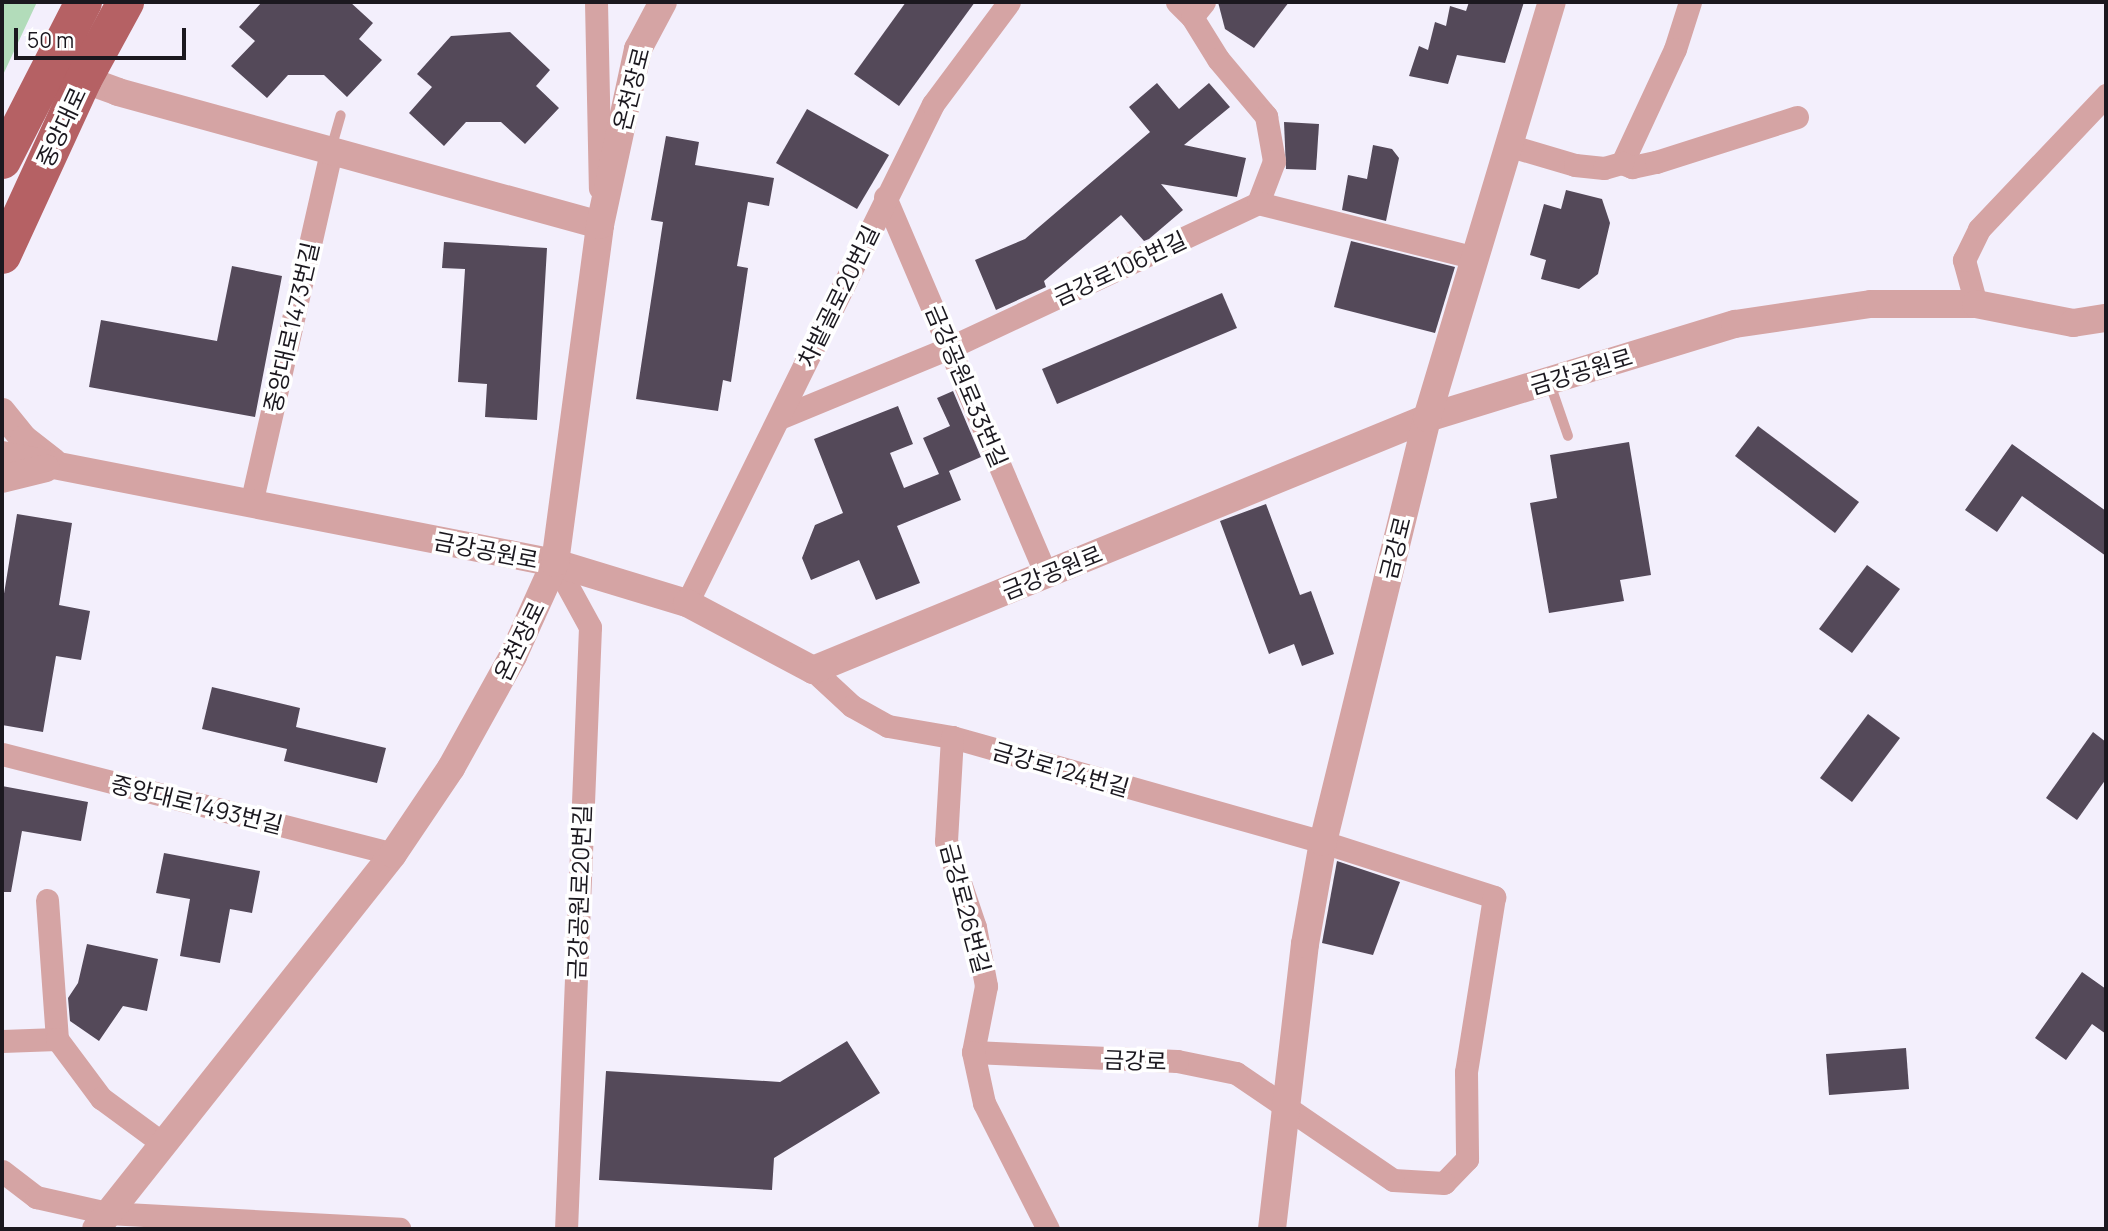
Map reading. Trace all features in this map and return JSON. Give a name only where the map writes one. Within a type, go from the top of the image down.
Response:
[{"type":"main road","name":"중앙대로","points":[[2,160],[83,2]]},
{"type":"main road","name":"중앙대로","points":[[2,255],[83,79],[125,2]]},
{"type":"street","points":[[83,79],[600,225],[596,2]]},
{"type":"street","name":"온천장로","points":[[101,1221],[393,854],[452,768],[513,656],[555,563],[600,225],[638,49],[663,2]]},
{"type":"street","name":"차밭골로20번길","points":[[687,603],[933,104],[1009,2]]},
{"type":"street","name":"금강로","points":[[1272,1229],[1305,944],[1323,842],[1427,418],[1472,257],[1552,2]]},
{"type":"street","points":[[1622,163],[1675,48],[1690,2]]},
{"type":"street","points":[[1191,7],[1218,59],[1266,116],[1274,161],[1258,204],[1472,257]]},
{"type":"street","points":[[1976,304],[1964,260],[1979,229],[2106,96]]},
{"type":"street","points":[[1507,145],[1575,164],[1604,168],[1622,163],[1632,167],[1656,162],[1797,117]]},
{"type":"street","name":"중앙대로1473번길","points":[[251,504],[331,151]]},
{"type":"street","name":"금강공원로33번길","points":[[885,197],[1046,575]]},
{"type":"street","name":"금강로106번길","points":[[779,418],[951,347],[1258,204]]},
{"type":"street","name":"금강공원로","points":[[2,455],[555,563],[687,603],[813,670],[1427,418],[1735,324],[1871,304],[1976,304],[2073,323],[2106,318]]},
{"type":"street","points":[[2,412],[24,439],[58,466]]},
{"type":"street","points":[[2,479],[58,466]]},
{"type":"street","name":"금강공원로20번길","points":[[555,563],[590,627],[566,1229]]},
{"type":"street","name":"금강로124번길","points":[[813,670],[852,706],[888,726],[952,737],[1323,842],[1494,897],[1466,1072],[1467,1159],[1444,1183],[1393,1180],[1286,1105]]},
{"type":"street","name":"금강로26번길","points":[[952,737],[946,841],[975,927],[986,986],[973,1052],[984,1103],[1048,1229]]},
{"type":"street","name":"중앙대로1493번길","points":[[2,754],[393,854]]},
{"type":"street","points":[[47,900],[57,1039],[101,1098],[162,1143]]},
{"type":"street","points":[[2,1041],[57,1039]]},
{"type":"street","name":"금강로","points":[[973,1052],[1177,1061],[1236,1073],[1286,1105]]},
{"type":"street","points":[[2,1171],[36,1197],[101,1221],[400,1229]]},
{"type":"lane","points":[[331,151],[341,115]]},
{"type":"lane","points":[[1549,381],[1568,436]]},
{"type":"green space","points":[[2,2],[37,2],[2,77]]},
{"type":"building","points":[[262,2],[350,2],[373,23],[359,39],[382,60],[347,97],[324,75],[288,75],[267,98],[231,66],[255,41],[239,27]]},
{"type":"building","points":[[906,2],[975,2],[899,106],[854,74]]},
{"type":"building","points":[[1218,2],[1289,2],[1254,48],[1225,29]]},
{"type":"building","points":[[1469,2],[1524,2],[1505,63],[1457,55],[1448,84],[1409,76],[1419,46],[1428,50],[1435,22],[1446,26],[1450,6],[1466,11]]},
{"type":"building","points":[[510,32],[550,70],[536,86],[559,108],[525,144],[501,122],[466,122],[444,146],[409,113],[432,87],[417,74],[451,36]]},
{"type":"building","points":[[1157,83],[1179,109],[1209,83],[1230,107],[1184,145],[1246,158],[1237,197],[1161,184],[1183,210],[1149,239],[1144,241],[1121,215],[1044,281],[1046,287],[996,310],[975,260],[1025,239],[1150,132],[1129,107]]},
{"type":"building","points":[[807,109],[889,155],[857,209],[776,163]]},
{"type":"building","points":[[1284,122],[1319,124],[1316,170],[1286,169]]},
{"type":"building","points":[[666,136],[699,142],[695,165],[774,178],[769,206],[748,202],[737,266],[748,268],[731,382],[723,380],[718,411],[636,399],[663,222],[651,220]]},
{"type":"building","points":[[1373,145],[1392,149],[1399,158],[1386,221],[1342,210],[1348,175],[1367,179]]},
{"type":"building","points":[[1566,190],[1602,199],[1610,223],[1598,274],[1579,289],[1541,279],[1546,260],[1530,255],[1544,204],[1561,209]]},
{"type":"building","points":[[1351,241],[1455,267],[1435,333],[1334,307]]},
{"type":"building","points":[[444,242],[547,248],[537,420],[485,417],[487,384],[458,382],[465,269],[442,268]]},
{"type":"building","points":[[232,266],[282,276],[255,417],[89,387],[101,320],[217,341]]},
{"type":"building","points":[[1222,293],[1237,328],[1057,404],[1042,369]]},
{"type":"building","points":[[953,391],[981,457],[949,471],[961,500],[897,526],[920,583],[876,600],[859,560],[811,580],[802,558],[815,525],[843,513],[814,439],[898,406],[913,444],[890,453],[904,488],[939,474],[923,438],[950,426],[937,398]]},
{"type":"building","points":[[1758,426],[1859,502],[1835,533],[1735,456]]},
{"type":"building","points":[[1629,442],[1651,575],[1620,580],[1624,601],[1549,613],[1530,503],[1557,498],[1550,455]]},
{"type":"building","points":[[2012,444],[2106,511],[2106,556],[2022,496],[1997,532],[1965,510]]},
{"type":"building","points":[[1266,504],[1300,595],[1311,591],[1334,654],[1302,666],[1294,644],[1269,654],[1220,521]]},
{"type":"building","points":[[17,514],[72,523],[59,605],[90,611],[81,660],[56,656],[43,732],[2,725],[2,606]]},
{"type":"building","points":[[1867,565],[1900,589],[1852,653],[1819,629]]},
{"type":"building","points":[[212,687],[300,708],[296,727],[386,748],[377,783],[284,761],[287,749],[202,729]]},
{"type":"building","points":[[1868,714],[1900,738],[1852,802],[1820,778]]},
{"type":"building","points":[[2093,732],[2106,742],[2106,779],[2077,820],[2046,798]]},
{"type":"building","points":[[2,786],[88,802],[81,841],[22,831],[11,892],[2,892]]},
{"type":"building","points":[[164,853],[260,871],[252,913],[230,909],[220,963],[180,956],[190,899],[156,893]]},
{"type":"building","points":[[1337,861],[1400,882],[1373,955],[1322,943]]},
{"type":"building","points":[[87,944],[158,959],[147,1011],[123,1006],[99,1041],[70,1021],[68,998],[78,983]]},
{"type":"building","points":[[2082,972],[2106,989],[2106,1034],[2092,1024],[2066,1060],[2035,1038]]},
{"type":"building","points":[[847,1041],[880,1093],[774,1158],[772,1190],[599,1180],[606,1071],[780,1082]]},
{"type":"building","points":[[1906,1048],[1909,1089],[1829,1095],[1826,1054]]}]
